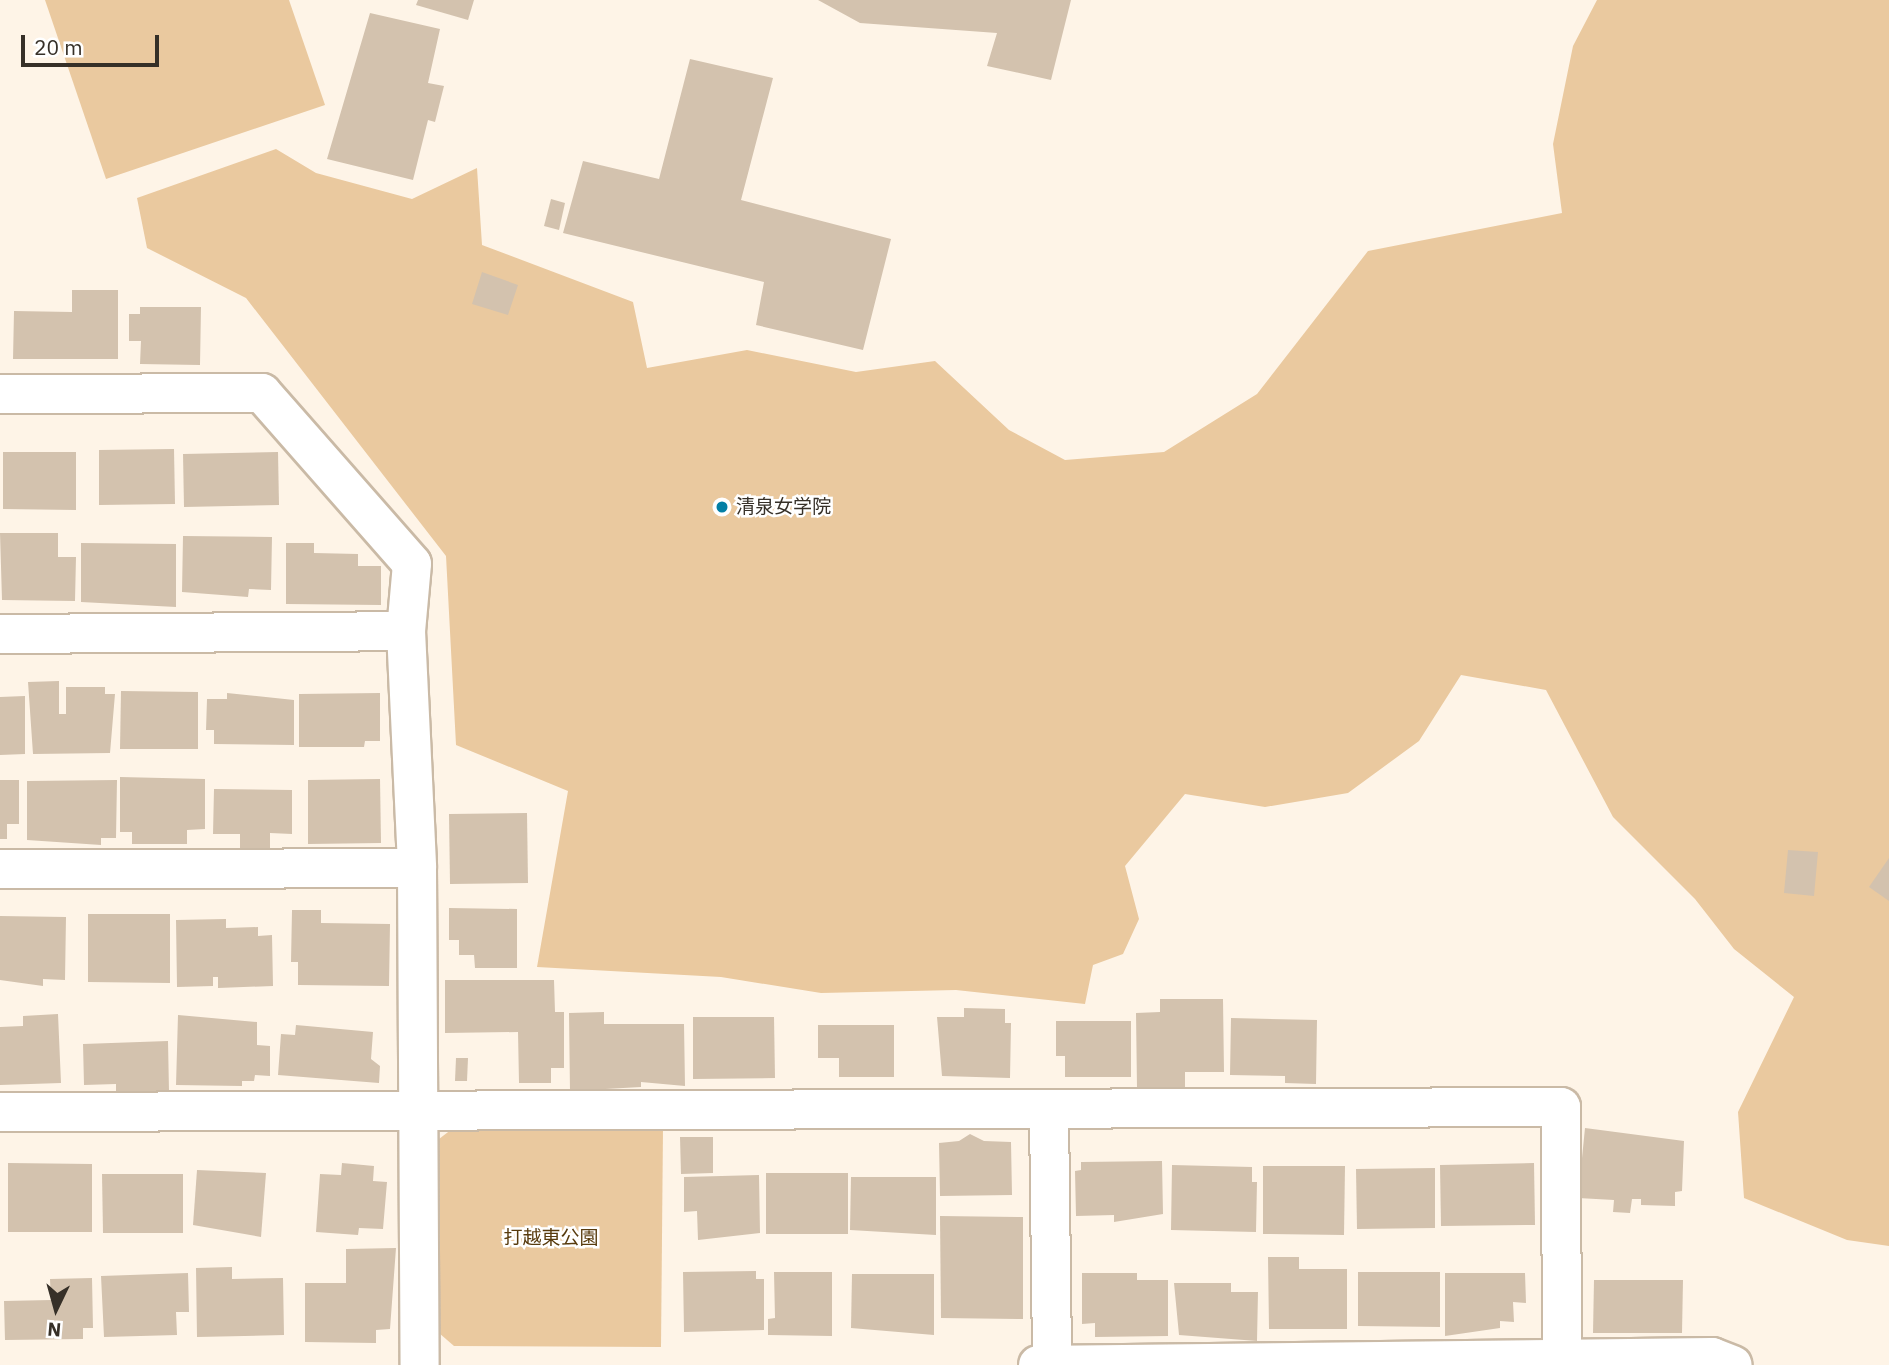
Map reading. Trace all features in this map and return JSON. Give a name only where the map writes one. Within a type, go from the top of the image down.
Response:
[{"type":"street","points":[[0,394],[262,393],[412,564],[406,631],[417,868],[420,1365]]},
{"type":"street","points":[[0,634],[406,631]]},
{"type":"street","points":[[0,869],[417,868]]},
{"type":"street","points":[[0,1112],[418,1109],[1049,1112],[1561,1107],[1562,1363]]},
{"type":"street","points":[[1049,1112],[1052,1365]]},
{"type":"street","points":[[1038,1365],[1562,1363],[1712,1357],[1733,1365]]},
{"type":"green space","points":[[45,0],[289,0],[325,105],[106,179]]},
{"type":"green space","points":[[1597,0],[1889,0],[1889,1246],[1847,1240],[1744,1198],[1738,1112],[1794,997],[1734,949],[1695,899],[1613,817],[1546,690],[1461,675],[1419,741],[1348,793],[1265,807],[1185,794],[1125,866],[1139,919],[1123,954],[1093,965],[1085,1004],[956,990],[821,993],[721,977],[537,967],[568,791],[456,745],[446,556],[246,298],[147,248],[137,198],[276,149],[316,173],[412,199],[477,168],[482,245],[633,302],[647,368],[747,350],[856,372],[935,361],[1009,430],[1065,460],[1164,452],[1257,394],[1368,251],[1562,213],[1553,144],[1573,46]]},
{"type":"green space","name":"打越東公園","points":[[663,1128],[661,1347],[454,1346],[439,1333],[439,1139],[452,1129]]},
{"type":"building","points":[[418,0],[474,0],[468,20],[416,5]]},
{"type":"building","points":[[818,0],[1071,0],[1051,80],[987,66],[997,33],[860,23]]},
{"type":"building","points":[[370,13],[440,29],[428,83],[444,86],[435,122],[428,120],[413,180],[327,159]]},
{"type":"building","points":[[690,59],[773,78],[741,200],[891,239],[863,350],[756,325],[764,282],[563,233],[583,161],[659,179]]},
{"type":"building","points":[[551,199],[565,203],[559,230],[544,226]]},
{"type":"building","points":[[482,272],[518,285],[508,315],[472,304]]},
{"type":"building","points":[[72,290],[118,290],[118,359],[13,359],[14,311],[72,312]]},
{"type":"building","points":[[140,307],[201,307],[200,365],[140,364],[141,341],[129,341],[129,314],[140,314]]},
{"type":"building","points":[[174,449],[175,504],[99,505],[99,450]]},
{"type":"building","points":[[3,452],[76,452],[76,510],[3,509]]},
{"type":"building","points":[[278,452],[279,505],[184,507],[183,454]]},
{"type":"building","points":[[0,533],[58,533],[58,557],[76,557],[75,601],[2,600]]},
{"type":"building","points":[[183,536],[272,537],[271,590],[249,589],[248,597],[182,592]]},
{"type":"building","points":[[81,543],[176,544],[176,607],[81,602]]},
{"type":"building","points":[[286,543],[314,543],[314,553],[358,554],[358,566],[381,566],[381,605],[286,604]]},
{"type":"building","points":[[59,681],[59,714],[66,714],[66,687],[105,687],[105,694],[115,694],[110,753],[33,754],[28,682]]},
{"type":"building","points":[[121,691],[198,692],[198,749],[120,749]]},
{"type":"building","points":[[227,693],[294,700],[294,745],[214,744],[214,730],[206,730],[207,699],[227,699]]},
{"type":"building","points":[[380,693],[380,741],[365,741],[364,747],[299,747],[299,694]]},
{"type":"building","points":[[25,696],[25,754],[0,755],[0,697]]},
{"type":"building","points":[[120,777],[205,779],[205,829],[187,830],[187,844],[132,844],[132,832],[120,832]]},
{"type":"building","points":[[380,779],[381,843],[308,844],[308,780]]},
{"type":"building","points":[[0,780],[19,780],[19,824],[7,824],[7,839],[0,839]]},
{"type":"building","points":[[117,780],[116,838],[101,838],[101,845],[27,840],[27,781]]},
{"type":"building","points":[[214,789],[292,790],[292,834],[270,833],[270,849],[240,848],[240,834],[213,834]]},
{"type":"building","points":[[527,813],[528,883],[450,884],[449,814]]},
{"type":"building","points":[[1788,850],[1818,852],[1814,896],[1784,893]]},
{"type":"building","points":[[1889,858],[1889,901],[1869,887]]},
{"type":"building","points":[[449,908],[517,909],[517,968],[475,968],[474,955],[459,955],[459,940],[449,940]]},
{"type":"building","points":[[292,910],[321,910],[321,923],[390,924],[389,986],[298,985],[298,962],[291,962]]},
{"type":"building","points":[[88,914],[170,914],[170,983],[88,982]]},
{"type":"building","points":[[0,916],[66,917],[65,980],[43,979],[43,986],[0,980]]},
{"type":"building","points":[[226,919],[226,928],[258,927],[258,936],[272,935],[273,986],[218,988],[218,977],[213,977],[213,986],[177,987],[176,920]]},
{"type":"building","points":[[445,980],[554,980],[555,1012],[564,1012],[564,1068],[551,1068],[551,1083],[519,1083],[518,1032],[445,1033]]},
{"type":"building","points":[[1160,999],[1223,999],[1224,1072],[1185,1072],[1185,1087],[1137,1088],[1136,1013],[1160,1012]]},
{"type":"building","points":[[964,1008],[1005,1009],[1005,1023],[1011,1023],[1010,1078],[942,1076],[937,1017],[964,1017]]},
{"type":"building","points":[[604,1012],[604,1024],[684,1024],[685,1086],[641,1082],[641,1087],[570,1091],[569,1013]]},
{"type":"building","points":[[58,1014],[61,1083],[0,1085],[0,1027],[23,1026],[23,1016]]},
{"type":"building","points":[[178,1015],[257,1022],[257,1045],[270,1046],[270,1076],[255,1075],[254,1081],[242,1081],[242,1086],[176,1085]]},
{"type":"building","points":[[693,1017],[774,1017],[775,1078],[693,1079]]},
{"type":"building","points":[[1231,1018],[1317,1020],[1316,1084],[1285,1083],[1285,1076],[1230,1075]]},
{"type":"building","points":[[1056,1021],[1131,1021],[1131,1077],[1065,1077],[1065,1056],[1056,1056]]},
{"type":"building","points":[[296,1025],[373,1032],[371,1059],[380,1066],[379,1083],[278,1075],[281,1034],[295,1035]]},
{"type":"building","points":[[818,1025],[894,1025],[894,1077],[839,1077],[839,1058],[818,1058]]},
{"type":"building","points":[[168,1041],[169,1091],[116,1093],[116,1084],[84,1085],[83,1044]]},
{"type":"building","points":[[456,1058],[468,1058],[467,1081],[455,1081]]},
{"type":"building","points":[[1585,1128],[1684,1141],[1682,1191],[1675,1192],[1675,1206],[1641,1205],[1641,1199],[1632,1199],[1630,1213],[1613,1212],[1614,1200],[1578,1198]]},
{"type":"building","points":[[970,1134],[984,1141],[1011,1142],[1012,1195],[940,1196],[939,1143],[959,1141]]},
{"type":"building","points":[[680,1137],[713,1137],[713,1173],[681,1174]]},
{"type":"building","points":[[1162,1161],[1163,1214],[1114,1222],[1114,1215],[1076,1216],[1075,1171],[1081,1170],[1081,1162]]},
{"type":"building","points":[[8,1163],[92,1164],[92,1232],[8,1232]]},
{"type":"building","points":[[342,1163],[374,1166],[373,1181],[387,1182],[383,1229],[359,1228],[358,1235],[316,1232],[320,1174],[341,1175]]},
{"type":"building","points":[[1534,1163],[1535,1225],[1441,1226],[1440,1165]]},
{"type":"building","points":[[1172,1165],[1252,1167],[1252,1182],[1257,1182],[1256,1232],[1171,1230]]},
{"type":"building","points":[[1263,1166],[1345,1166],[1344,1235],[1263,1234]]},
{"type":"building","points":[[1435,1168],[1435,1228],[1357,1229],[1356,1169]]},
{"type":"building","points":[[197,1170],[266,1173],[261,1237],[193,1225]]},
{"type":"building","points":[[766,1173],[848,1173],[848,1234],[766,1234]]},
{"type":"building","points":[[102,1174],[183,1174],[183,1233],[103,1233]]},
{"type":"building","points":[[759,1175],[760,1233],[698,1240],[697,1211],[684,1212],[684,1177]]},
{"type":"building","points":[[851,1177],[936,1177],[936,1235],[850,1230]]},
{"type":"building","points":[[940,1216],[1023,1217],[1023,1319],[941,1318]]},
{"type":"building","points":[[396,1248],[390,1329],[376,1330],[376,1343],[305,1342],[305,1283],[346,1283],[346,1249]]},
{"type":"building","points":[[1268,1257],[1299,1257],[1299,1269],[1347,1269],[1347,1329],[1269,1329]]},
{"type":"building","points":[[232,1267],[232,1279],[283,1278],[284,1335],[197,1337],[196,1268]]},
{"type":"building","points":[[756,1271],[756,1279],[764,1279],[764,1330],[684,1332],[683,1272]]},
{"type":"building","points":[[774,1272],[832,1272],[832,1336],[768,1335],[768,1319],[775,1318]]},
{"type":"building","points":[[1358,1272],[1440,1272],[1440,1327],[1358,1326]]},
{"type":"building","points":[[188,1273],[189,1312],[176,1312],[177,1335],[104,1337],[101,1276]]},
{"type":"building","points":[[1082,1273],[1137,1273],[1137,1280],[1168,1280],[1168,1336],[1095,1337],[1095,1323],[1082,1324]]},
{"type":"building","points":[[1445,1273],[1525,1273],[1526,1303],[1513,1302],[1514,1322],[1500,1321],[1500,1328],[1445,1336]]},
{"type":"building","points":[[852,1274],[934,1274],[934,1335],[851,1328]]},
{"type":"building","points":[[92,1278],[93,1328],[83,1328],[83,1339],[5,1340],[4,1301],[51,1300],[50,1279]]},
{"type":"building","points":[[1594,1280],[1683,1280],[1682,1333],[1593,1333]]},
{"type":"building","points":[[1174,1283],[1231,1283],[1231,1292],[1258,1292],[1257,1341],[1179,1335]]},
{"type":"place","name":"清泉女学院","points":[[722,507]]}]
